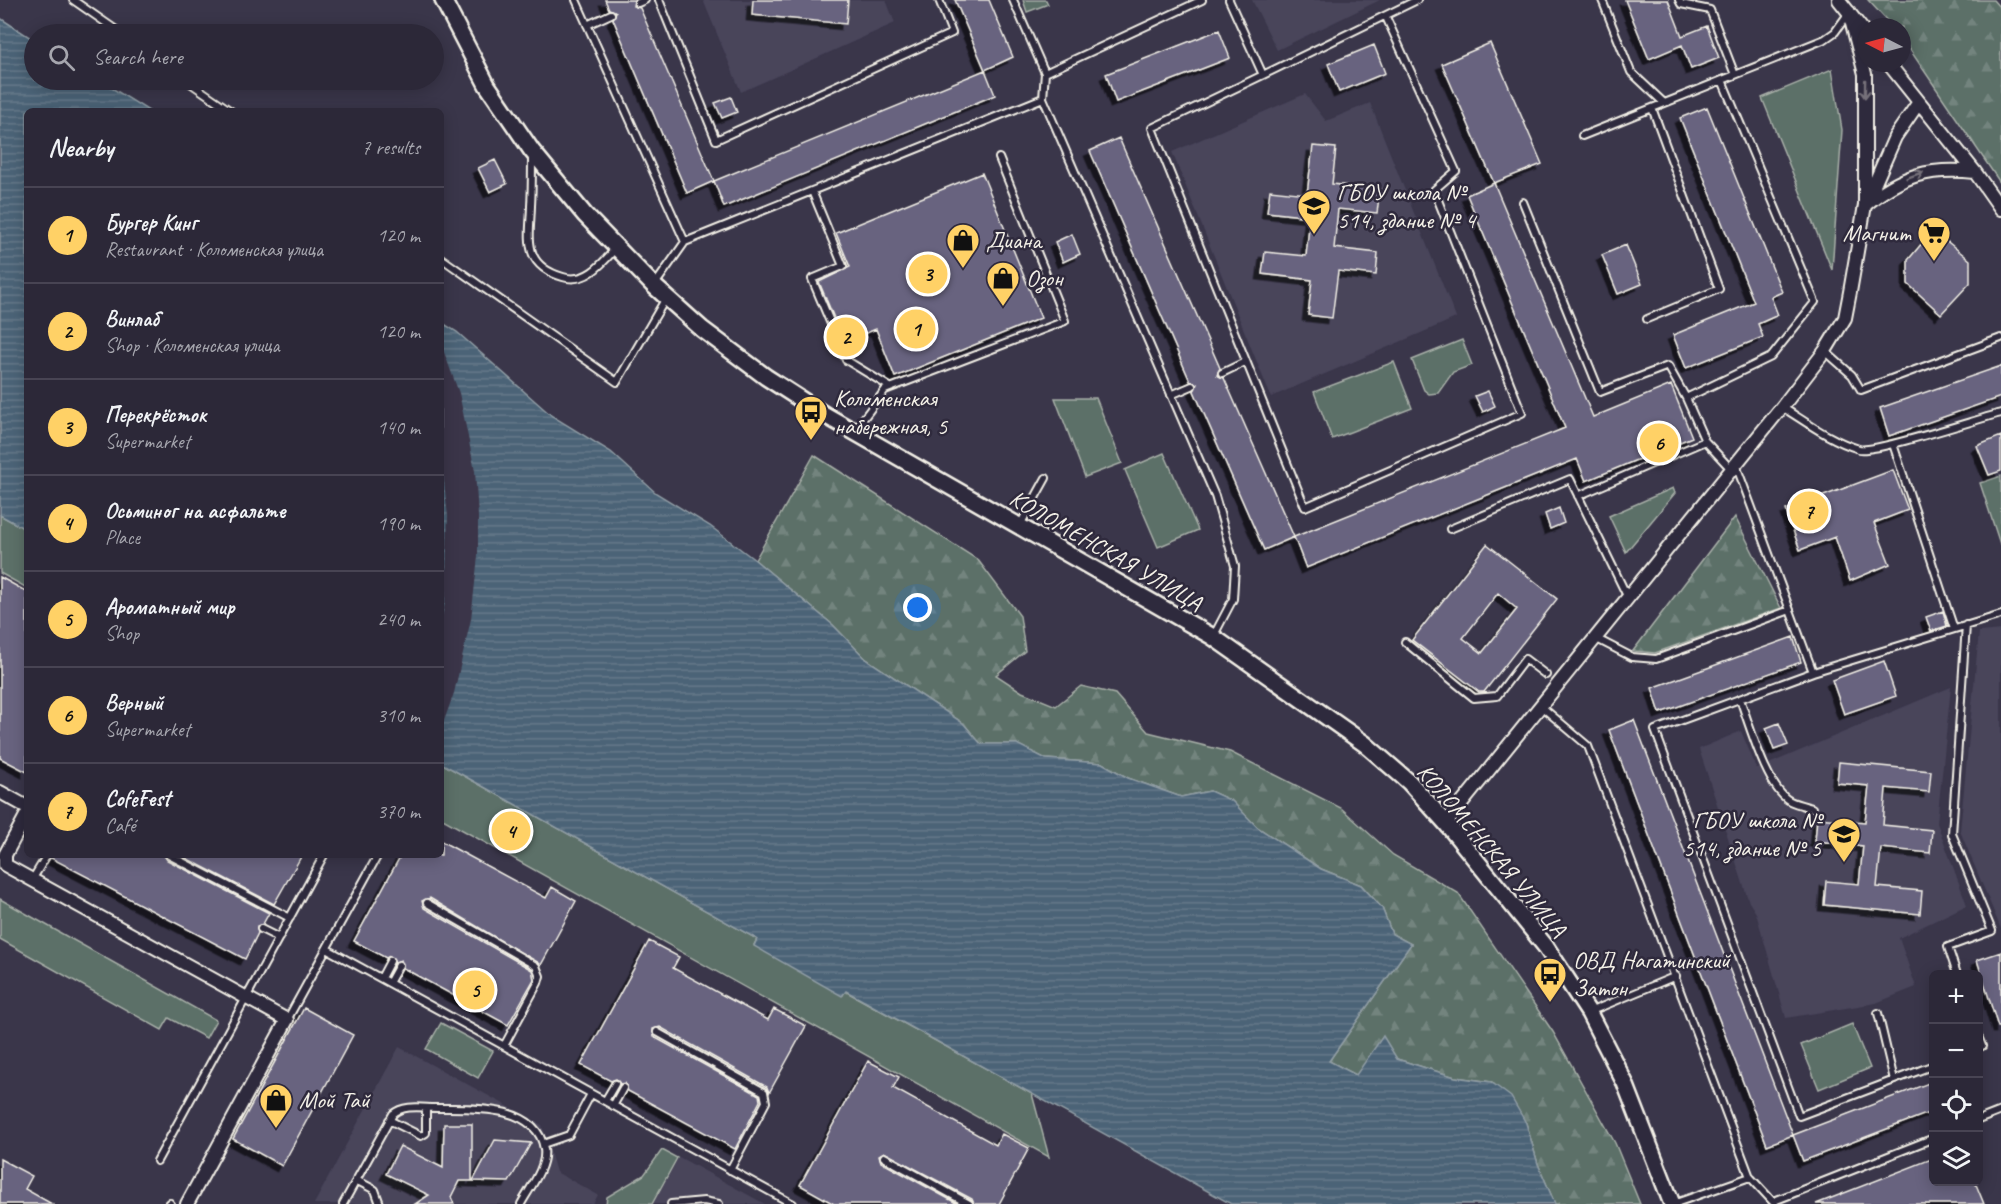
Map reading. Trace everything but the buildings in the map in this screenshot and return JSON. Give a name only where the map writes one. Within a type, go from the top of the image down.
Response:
[{"type":"street","name":"КОЛОМЕНСКАЯ УЛИЦА","points":[[443,0],[487,85],[532,151],[585,215],[654,286],[702,329],[766,377],[854,432],[1213,638],[1365,744],[1409,782],[1446,823],[1546,947],[1589,1012],[1625,1083],[1672,1204]]},
{"type":"street","points":[[1839,0],[1857,22]]},
{"type":"street","points":[[1446,823],[1597,639],[1782,407],[1825,351],[1845,318],[1865,205],[1865,74],[1850,12]]},
{"type":"street","points":[[1895,72],[1976,172],[2001,209]]},
{"type":"street","points":[[1865,205],[1894,137],[1919,102]]},
{"type":"street","points":[[1865,205],[1889,187],[1921,172],[1951,169],[1976,172]]},
{"type":"street","points":[[0,792],[24,805]]},
{"type":"street","points":[[24,820],[3,861],[5,865],[287,1020],[187,1204]]},
{"type":"lane","points":[[73,0],[108,24]]},
{"type":"lane","points":[[576,0],[685,242]]},
{"type":"lane","points":[[638,3],[645,0]]},
{"type":"lane","points":[[658,0],[716,140],[952,33],[939,0]]},
{"type":"lane","points":[[1013,0],[1045,73],[1043,98],[1215,496],[1235,566],[1233,599],[1213,638]]},
{"type":"lane","points":[[1045,73],[1202,0]]},
{"type":"lane","points":[[1229,0],[1263,75]]},
{"type":"lane","points":[[1386,17],[1456,171],[1434,190],[1522,413],[1305,507],[1152,128],[1386,17],[1417,0]]},
{"type":"lane","points":[[1602,0],[1631,72],[1664,103]]},
{"type":"lane","points":[[1679,0],[1681,4],[1710,10],[1736,75]]},
{"type":"lane","points":[[1582,136],[1825,39],[1835,32],[1850,12]]},
{"type":"lane","points":[[587,25],[611,14]]},
{"type":"lane","points":[[1686,398],[1771,357],[1815,302],[1722,80]]},
{"type":"lane","points":[[201,90],[227,108]]},
{"type":"lane","points":[[654,286],[685,242],[1043,98]]},
{"type":"lane","points":[[1647,319],[1719,289],[1652,108]]},
{"type":"lane","points":[[532,151],[528,227],[529,244],[535,261],[551,273],[571,279],[587,276],[618,247]]},
{"type":"lane","points":[[854,432],[885,390],[1065,321],[999,158]]},
{"type":"lane","points":[[812,191],[843,266],[812,279],[846,360],[891,387]]},
{"type":"lane","points":[[1523,202],[1600,392],[1668,366],[1686,398],[1705,441],[1733,466],[1813,672]]},
{"type":"lane","points":[[444,260],[617,382],[667,297]]},
{"type":"lane","points":[[1825,351],[1852,375],[1861,390],[2001,338]]},
{"type":"lane","points":[[1222,373],[1245,362]]},
{"type":"lane","points":[[1171,395],[1192,386]]},
{"type":"lane","points":[[1782,407],[1830,436],[1861,450],[1893,444],[2001,413]]},
{"type":"lane","points":[[1578,496],[1705,441]]},
{"type":"lane","points":[[1893,444],[1954,629]]},
{"type":"lane","points":[[1019,526],[1046,478]]},
{"type":"lane","points":[[1450,530],[1570,479],[1628,599]]},
{"type":"lane","points":[[1597,639],[1632,657],[1656,659],[1790,610]]},
{"type":"lane","points":[[1929,1067],[1799,1116],[1655,730],[1813,672],[2001,615]]},
{"type":"lane","points":[[1955,970],[1948,948],[1992,931],[1952,834],[1966,625]]},
{"type":"lane","points":[[1405,642],[1474,698],[1497,696],[1525,658],[1546,675]]},
{"type":"lane","points":[[1740,699],[1766,766],[1779,791],[1788,800],[1812,808]]},
{"type":"lane","points":[[1542,707],[1588,746],[1750,1176],[1774,1203],[1929,1140]]},
{"type":"lane","points":[[33,880],[45,858]]},
{"type":"lane","points":[[175,858],[290,918]]},
{"type":"lane","points":[[157,1161],[322,858]]},
{"type":"lane","points":[[287,1020],[376,858]]},
{"type":"lane","points":[[427,903],[536,966],[540,976],[538,983],[504,1046]]},
{"type":"lane","points":[[261,928],[279,938]]},
{"type":"lane","points":[[327,949],[793,1204]]},
{"type":"lane","points":[[381,978],[390,961]]},
{"type":"lane","points":[[389,983],[399,965]]},
{"type":"lane","points":[[1589,1012],[1676,976]]},
{"type":"lane","points":[[1878,1013],[1894,1080]]},
{"type":"lane","points":[[657,1032],[764,1092],[766,1102],[730,1170]]},
{"type":"lane","points":[[605,1101],[615,1084]]},
{"type":"lane","points":[[613,1106],[623,1088]]},
{"type":"lane","points":[[543,1144],[569,1135],[591,1094]]},
{"type":"lane","points":[[389,1120],[418,1136],[423,1136],[426,1133],[426,1108]]},
{"type":"lane","points":[[343,1204],[389,1120],[400,1109],[426,1108],[500,1110],[536,1130],[543,1144],[544,1161],[521,1204]]},
{"type":"lane","points":[[1983,1118],[2001,1111]]},
{"type":"lane","points":[[884,1157],[969,1204]]},
{"type":"lane","points":[[1672,1204],[1750,1176]]},
{"type":"lane","points":[[356,1180],[375,1190],[380,1204]]},
{"type":"lane","points":[[671,1204],[704,1201],[719,1204]]},
{"type":"shaded area","points":[[703,0],[886,0],[895,23],[741,92]]},
{"type":"shaded area","points":[[1252,0],[1380,0],[1277,50]]},
{"type":"shaded area","name":"ГБОУ школа № 514, здание № 4","points":[[1305,94],[1326,121],[1370,103],[1456,318],[1271,397],[1172,152]]},
{"type":"shaded area","points":[[2001,630],[2001,929],[1960,831],[1979,632]]},
{"type":"shaded area","name":"ГБОУ школа № 514, здание № 5","points":[[1951,687],[1937,823],[1967,905],[1899,938],[1916,987],[1876,1003],[1786,1018],[1756,913],[1749,902],[1699,749],[1741,731],[1757,769]]},
{"type":"shaded area","points":[[399,1047],[542,1125],[556,1172],[598,1195],[593,1204],[314,1204]]},
{"type":"shaded area","points":[[679,1157],[765,1204],[653,1204]]},
{"type":"green space","points":[[1023,0],[1046,0],[1048,4],[1027,12]]},
{"type":"green space","points":[[1868,0],[1993,0],[2001,9],[2001,184],[1911,51],[1911,18],[1885,18]]},
{"type":"green space","points":[[1832,69],[1842,130],[1832,270],[1762,98]]},
{"type":"green space","points":[[1462,340],[1472,365],[1453,372],[1438,393],[1429,394],[1424,390],[1412,360]]},
{"type":"green space","points":[[1394,362],[1412,408],[1332,439],[1314,392]]},
{"type":"green space","points":[[1055,398],[1096,398],[1122,463],[1085,477]]},
{"type":"green space","points":[[1164,453],[1198,530],[1158,547],[1125,470]]},
{"type":"green space","points":[[814,455],[978,560],[1020,616],[1025,651],[996,675],[1022,692],[1056,706],[1081,686],[1115,694],[1148,732],[1230,752],[1341,808],[1393,855],[1458,893],[1553,1032],[1615,1143],[1640,1204],[1555,1204],[1538,1164],[1526,1123],[1492,1082],[1455,1077],[1397,1059],[1356,1075],[1329,1061],[1411,944],[1392,934],[1382,908],[1361,885],[1321,869],[1257,827],[1232,801],[1210,791],[1181,797],[1128,778],[1102,763],[1046,759],[1016,744],[981,744],[963,723],[866,659],[833,625],[755,560]]},
{"type":"green space","points":[[2001,476],[2001,544],[2000,544],[1980,483]]},
{"type":"green space","points":[[1673,488],[1675,493],[1626,552],[1609,516]]},
{"type":"green space","points":[[0,515],[24,528],[24,586],[0,573]]},
{"type":"green space","points":[[1735,517],[1781,608],[1655,653],[1633,651]]},
{"type":"green space","points":[[444,765],[757,939],[754,945],[843,995],[845,991],[1032,1094],[1049,1157],[444,820]]},
{"type":"green space","points":[[0,899],[216,1020],[206,1038],[169,1018],[162,1030],[0,939]]},
{"type":"green space","points":[[441,1023],[493,1051],[478,1078],[426,1049]]},
{"type":"green space","points":[[1852,1024],[1870,1068],[1819,1089],[1801,1045]]},
{"type":"green space","points":[[662,1150],[677,1158],[652,1204],[606,1204],[607,1197],[644,1175]]},
{"type":"water","points":[[0,18],[24,34],[24,90],[115,90],[144,108],[24,108],[24,528],[0,515]]},
{"type":"water","points":[[444,324],[457,332],[552,416],[611,452],[656,493],[710,526],[755,560],[833,625],[866,659],[963,723],[981,744],[1017,744],[1046,759],[1102,763],[1128,778],[1181,797],[1210,791],[1232,801],[1257,827],[1321,869],[1361,885],[1382,908],[1392,934],[1411,944],[1329,1061],[1356,1075],[1383,1036],[1397,1059],[1455,1077],[1491,1082],[1511,1097],[1526,1123],[1538,1164],[1555,1204],[1231,1204],[846,991],[842,996],[754,946],[757,939],[444,765]]},
{"type":"pier","points":[[444,352],[459,393],[475,471],[478,556],[471,619],[454,693],[444,721],[444,608],[448,516],[444,482]]},
{"type":"place","name":"ГБОУ школа № 514, здание № 4","points":[[1314,235]]},
{"type":"place","name":"Магнит","points":[[1934,262]]},
{"type":"place","name":"Диана","points":[[963,269]]},
{"type":"place","name":"Перекрёсток","points":[[928,274]]},
{"type":"place","name":"Озон","points":[[1003,307]]},
{"type":"place","name":"Бургер Кинг","points":[[916,329]]},
{"type":"place","name":"Винлаб","points":[[846,337]]},
{"type":"place","name":"Коломенская набережная, 5","points":[[811,441]]},
{"type":"place","name":"Верный","points":[[1659,443]]},
{"type":"place","name":"CofeFest","points":[[1809,511]]},
{"type":"place","name":"Осьминог на асфальте","points":[[511,831]]},
{"type":"place","name":"ГБОУ школа № 514, здание № 5","points":[[1844,863]]},
{"type":"place","name":"Ароматный мир","points":[[475,990]]},
{"type":"place","name":"ОВД Нагатинский Затон","points":[[1550,1003]]},
{"type":"place","name":"Мой Тай","points":[[276,1129]]}]
